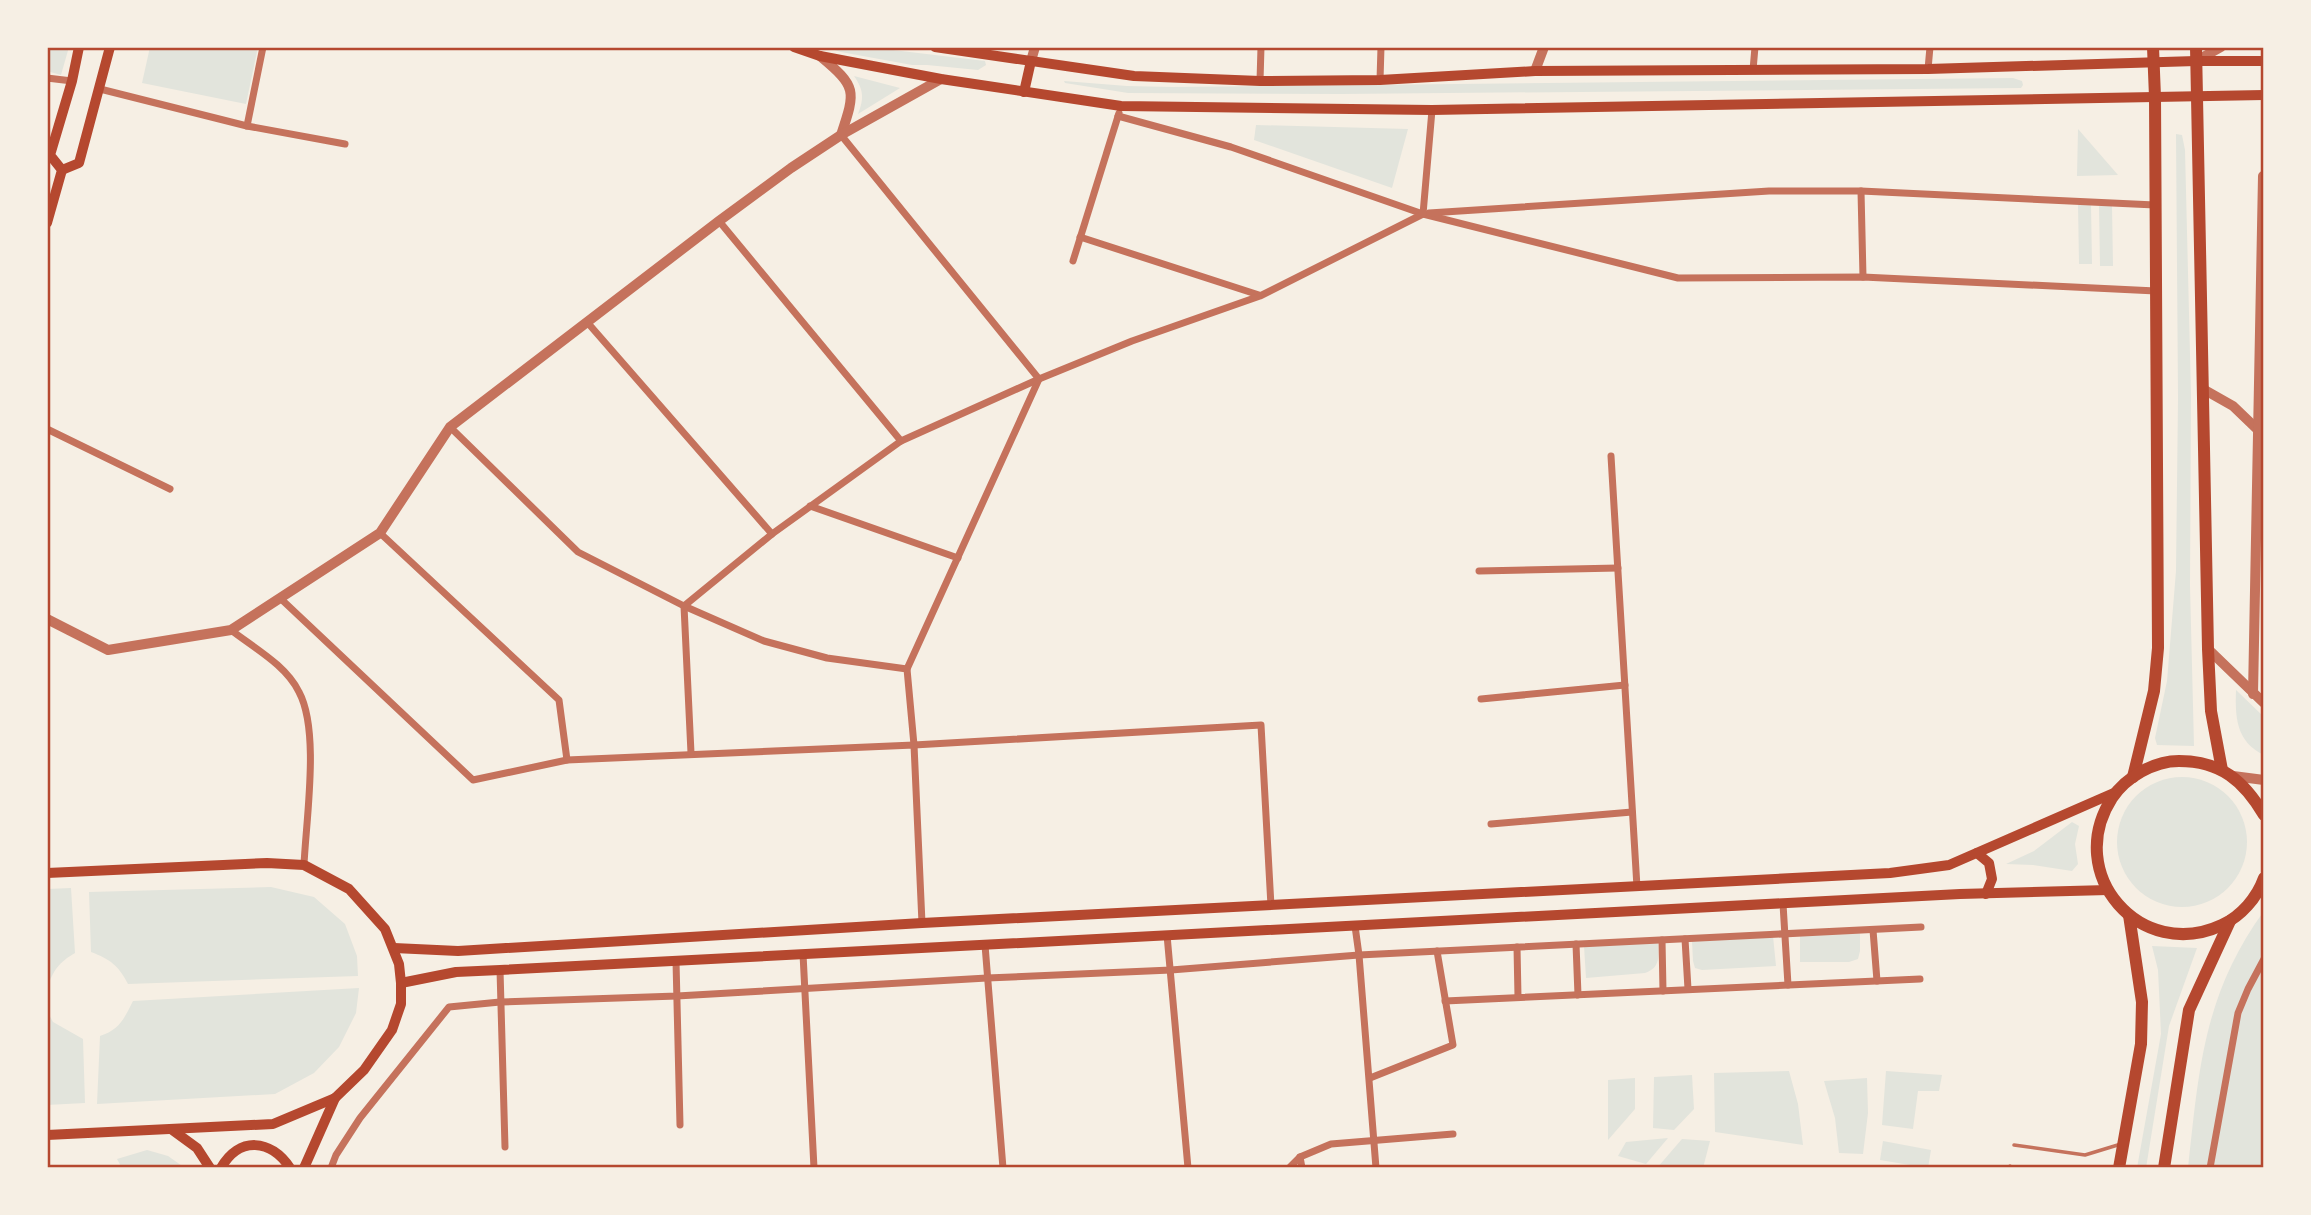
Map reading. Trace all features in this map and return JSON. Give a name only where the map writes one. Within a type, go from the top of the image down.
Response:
[{"type":"main road","points":[[62,170],[50,155],[79,47]]},
{"type":"main road","points":[[47,223],[51,194],[62,170],[79,163],[110,47]]},
{"type":"main road","points":[[794,47],[820,56],[1119,111],[1432,110],[2264,95]]},
{"type":"main road","points":[[935,47],[1134,76],[1260,81],[1380,80],[1535,71],[1928,69],[2153,63],[2196,54],[2264,61]]},
{"type":"main road","points":[[2133,777],[2154,691],[2158,648],[2155,97],[2152,47]]},
{"type":"main road","points":[[2196,54],[2208,649],[2211,711],[2228,773]]},
{"type":"main road","points":[[1024,92],[1031,61]]},
{"type":"main road","points":[[2264,815],[2251,794],[2228,773],[2200,762],[2177,761],[2154,766],[2133,777],[2116,792],[2105,810],[2098,830],[2096,850],[2100,871],[2108,890],[2129,915],[2147,926],[2168,933],[2189,934],[2211,930],[2230,921],[2246,908],[2264,878]]},
{"type":"main road","points":[[394,948],[458,951],[922,923],[1890,873],[1939,868],[2116,792]]},
{"type":"main road","points":[[1977,853],[1989,863],[1992,879],[1986,894]]},
{"type":"main road","points":[[47,873],[267,863],[304,865],[349,889],[385,929],[399,964],[401,984],[401,1004],[393,1030],[363,1069],[335,1098],[304,1168]]},
{"type":"main road","points":[[401,984],[456,972],[1783,904],[2108,890]]},
{"type":"main road","points":[[2119,1168],[2141,1044],[2142,1012],[2129,915]]},
{"type":"main road","points":[[2164,1168],[2189,1010],[2230,921]]},
{"type":"main road","points":[[47,1135],[273,1124],[335,1098]]},
{"type":"main road","points":[[171,1129],[197,1148],[210,1168]]},
{"type":"main road","points":[[221,1168],[227,1158],[243,1146],[263,1145],[281,1155],[290,1168]]},
{"type":"street","points":[[247,126],[263,47]]},
{"type":"street","points":[[1031,61],[1035,47]]},
{"type":"street","points":[[1260,81],[1261,47]]},
{"type":"street","points":[[1380,80],[1381,47]]},
{"type":"street","points":[[1535,71],[1544,47]]},
{"type":"street","points":[[1753,70],[1755,47]]},
{"type":"street","points":[[1928,69],[1930,47]]},
{"type":"street","points":[[2196,54],[2221,47]]},
{"type":"street","points":[[820,56],[841,73],[852,94],[841,135]]},
{"type":"street","points":[[47,78],[72,81]]},
{"type":"street","points":[[47,619],[108,650],[231,630],[380,533],[450,427],[719,220],[841,135],[941,79]]},
{"type":"street","points":[[100,89],[247,126],[345,144]]},
{"type":"street","points":[[1423,214],[1432,110]]},
{"type":"street","points":[[1073,261],[1119,111],[1423,214],[1678,278],[1863,277],[2156,291]]},
{"type":"street","points":[[841,135],[1039,379]]},
{"type":"street","points":[[2253,694],[2263,176]]},
{"type":"street","points":[[684,606],[772,534],[901,441],[1132,341],[1260,296],[1423,214],[1769,191],[1861,191],[2155,205]]},
{"type":"street","points":[[1861,191],[1863,277]]},
{"type":"street","points":[[719,220],[901,441]]},
{"type":"street","points":[[1080,237],[1260,296]]},
{"type":"street","points":[[587,322],[772,534]]},
{"type":"street","points":[[922,923],[914,745],[907,669],[1039,379]]},
{"type":"street","points":[[2203,389],[2233,406],[2258,430]]},
{"type":"street","points":[[450,427],[578,552],[684,606],[764,641],[827,658],[907,669]]},
{"type":"street","points":[[47,429],[170,489]]},
{"type":"street","points":[[1611,456],[1637,887]]},
{"type":"street","points":[[810,506],[958,558]]},
{"type":"street","points":[[380,533],[559,700],[567,760]]},
{"type":"street","points":[[1479,571],[1618,568]]},
{"type":"street","points":[[281,598],[472,780],[567,760],[914,745],[1261,725],[1271,906]]},
{"type":"street","points":[[684,606],[691,753]]},
{"type":"street","points":[[231,630],[278,665],[300,692],[311,735],[304,865]]},
{"type":"street","points":[[2208,649],[2264,703]]},
{"type":"street","points":[[1480,699],[1625,685]]},
{"type":"street","points":[[2228,773],[2264,780]]},
{"type":"street","points":[[1491,824],[1632,812]]},
{"type":"street","points":[[2246,908],[2264,890]]},
{"type":"street","points":[[1783,904],[1788,985]]},
{"type":"street","points":[[1355,926],[1360,955],[1376,1168]]},
{"type":"street","points":[[331,1168],[336,1155],[360,1118],[449,1007],[500,1002],[805,990],[1171,970],[1360,955],[1921,927]]},
{"type":"street","points":[[1873,930],[1877,981]]},
{"type":"street","points":[[1167,935],[1188,1168]]},
{"type":"street","points":[[1685,939],[1688,989]]},
{"type":"street","points":[[1662,940],[1663,991]]},
{"type":"street","points":[[1576,944],[1578,995]]},
{"type":"street","points":[[985,945],[1003,1168]]},
{"type":"street","points":[[1517,947],[1518,997]]},
{"type":"street","points":[[1370,1078],[1453,1045],[1437,951]]},
{"type":"street","points":[[803,954],[814,1168]]},
{"type":"street","points":[[2210,1168],[2238,1013],[2264,959]]},
{"type":"street","points":[[676,961],[680,1125]]},
{"type":"street","points":[[500,970],[505,1147]]},
{"type":"street","points":[[1446,1001],[1920,979]]},
{"type":"street","points":[[1289,1168],[1300,1157],[1331,1144],[1453,1134]]},
{"type":"street","points":[[1300,1157],[1301,1168]]},
{"type":"lane","points":[[2014,1145],[2085,1156],[2123,1144]]},
{"type":"shaded area","points":[[47,47],[69,47],[61,75],[47,71]]},
{"type":"shaded area","points":[[150,47],[258,47],[246,104],[142,83]]},
{"type":"shaded area","points":[[825,47],[868,47],[985,61],[986,65],[978,70],[912,65]]},
{"type":"shaded area","points":[[854,76],[900,88],[858,114],[862,95]]},
{"type":"shaded area","points":[[2013,78],[2022,81],[2021,88],[1341,94],[1128,93],[1064,81],[1172,87]]},
{"type":"shaded area","points":[[1256,125],[1408,129],[1392,188],[1254,140]]},
{"type":"shaded area","points":[[2078,129],[2118,175],[2077,176]]},
{"type":"shaded area","points":[[2176,134],[2182,135],[2185,150],[2191,395],[2190,586],[2194,746],[2157,745],[2155,738],[2167,681],[2176,571]]},
{"type":"shaded area","points":[[2078,204],[2091,204],[2092,264],[2079,264]]},
{"type":"shaded area","points":[[2099,206],[2112,206],[2113,266],[2100,266]]},
{"type":"shaded area","points":[[2236,690],[2264,717],[2264,755],[2248,743],[2239,728]]},
{"type":"shaded area","points":[[2182,777],[2207,782],[2228,796],[2242,817],[2247,842],[2242,867],[2228,888],[2207,902],[2182,907],[2157,902],[2136,888],[2122,867],[2117,842],[2122,817],[2136,796],[2157,782]]},
{"type":"shaded area","points":[[2072,822],[2079,826],[2075,844],[2078,864],[2072,871],[2006,864],[2034,851]]},
{"type":"shaded area","points":[[271,887],[314,897],[345,924],[357,956],[358,976],[128,984],[113,964],[91,952],[89,892]]},
{"type":"shaded area","points":[[71,888],[75,953],[57,967],[47,988],[47,889]]},
{"type":"shaded area","points":[[2264,911],[2264,1168],[2188,1168],[2201,1066],[2216,1003],[2244,942]]},
{"type":"shaded area","points":[[1860,932],[1858,959],[1849,962],[1800,962],[1800,935]]},
{"type":"shaded area","points":[[1773,936],[1776,966],[1702,970],[1695,968],[1692,941]]},
{"type":"shaded area","points":[[1658,943],[1658,961],[1650,971],[1586,978],[1584,946]]},
{"type":"shaded area","points":[[2152,946],[2197,948],[2169,1026],[2146,1168],[2137,1168],[2161,1034],[2158,970]]},
{"type":"shaded area","points":[[359,988],[356,1013],[339,1047],[314,1073],[275,1094],[97,1104],[100,1036],[112,1031],[120,1023],[133,1001]]},
{"type":"shaded area","points":[[47,1011],[53,1022],[83,1039],[85,1103],[47,1105]]},
{"type":"shaded area","points":[[1789,1071],[1798,1104],[1803,1145],[1715,1132],[1714,1073]]},
{"type":"shaded area","points":[[1886,1071],[1942,1075],[1939,1091],[1918,1091],[1913,1129],[1882,1125]]},
{"type":"shaded area","points":[[1692,1075],[1694,1109],[1674,1130],[1653,1128],[1654,1077]]},
{"type":"shaded area","points":[[1635,1078],[1635,1109],[1608,1140],[1608,1080]]},
{"type":"shaded area","points":[[1867,1078],[1868,1113],[1863,1154],[1839,1153],[1835,1118],[1824,1081]]},
{"type":"shaded area","points":[[1668,1138],[1646,1164],[1618,1156],[1626,1142]]},
{"type":"shaded area","points":[[1682,1139],[1710,1141],[1703,1168],[1657,1168]]},
{"type":"shaded area","points":[[1883,1141],[1931,1150],[1928,1168],[1880,1160]]},
{"type":"shaded area","points":[[147,1150],[168,1156],[185,1168],[122,1168],[117,1159]]}]
